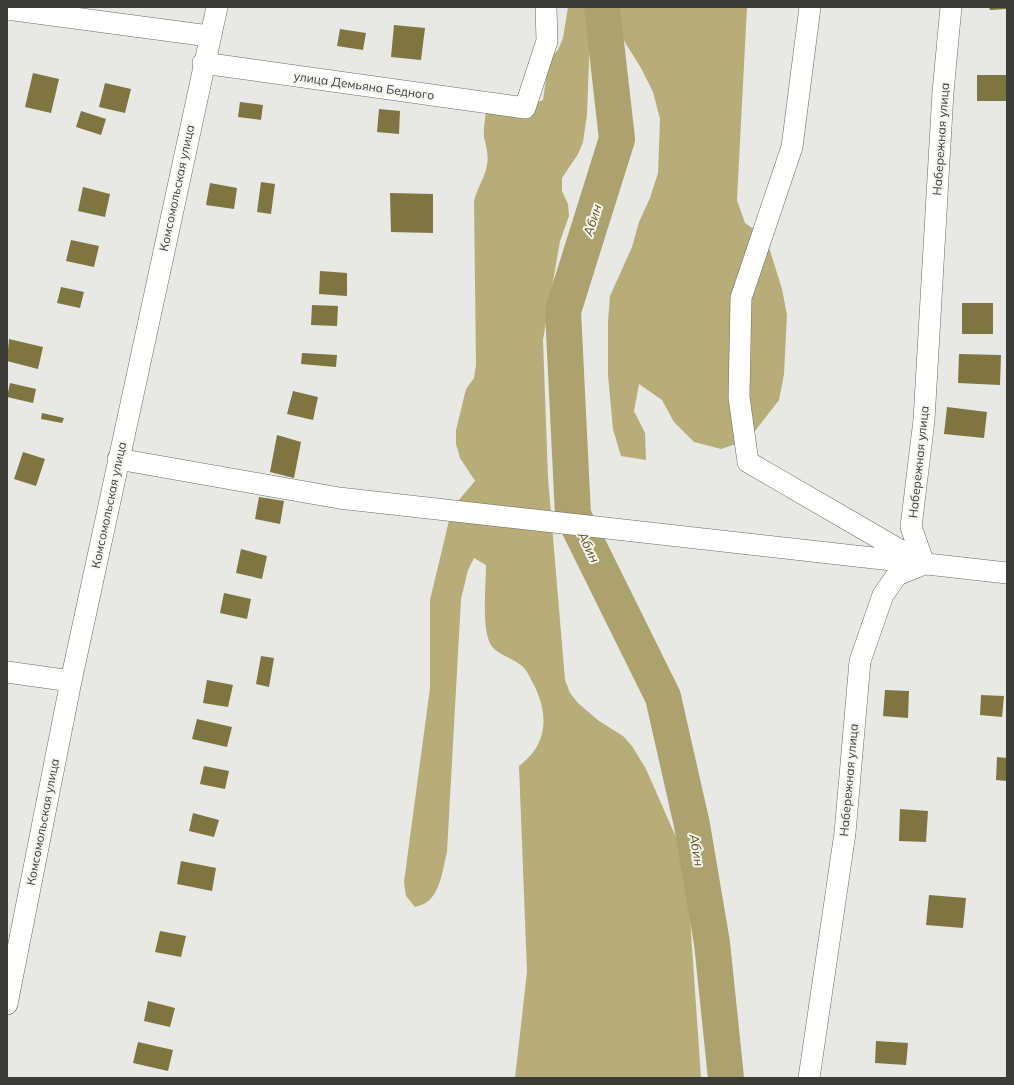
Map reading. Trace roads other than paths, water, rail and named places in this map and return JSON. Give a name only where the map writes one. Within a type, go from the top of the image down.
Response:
[{"type":"street","name":"Комсомольская улица","points":[[7,1004],[71,681],[209,36],[217,7]]},
{"type":"street","name":"улица Демьяна Бедного","points":[[204,63],[525,108],[547,40],[546,7]]},
{"type":"street","points":[[810,7],[792,147],[741,298],[739,396],[748,462],[924,564]]},
{"type":"street","name":"Набережная улица","points":[[809,1078],[845,833],[860,661],[882,595],[897,575],[924,564],[911,526],[924,420],[943,92],[951,7]]},
{"type":"street","points":[[7,8],[209,36]]},
{"type":"street","points":[[118,459],[339,498],[1007,573]]},
{"type":"street","points":[[7,672],[71,681]]},
{"type":"waterway","name":"Абин","points":[[602,7],[617,139],[563,311],[573,515],[663,697],[692,825],[712,943],[726,1078]]}]
